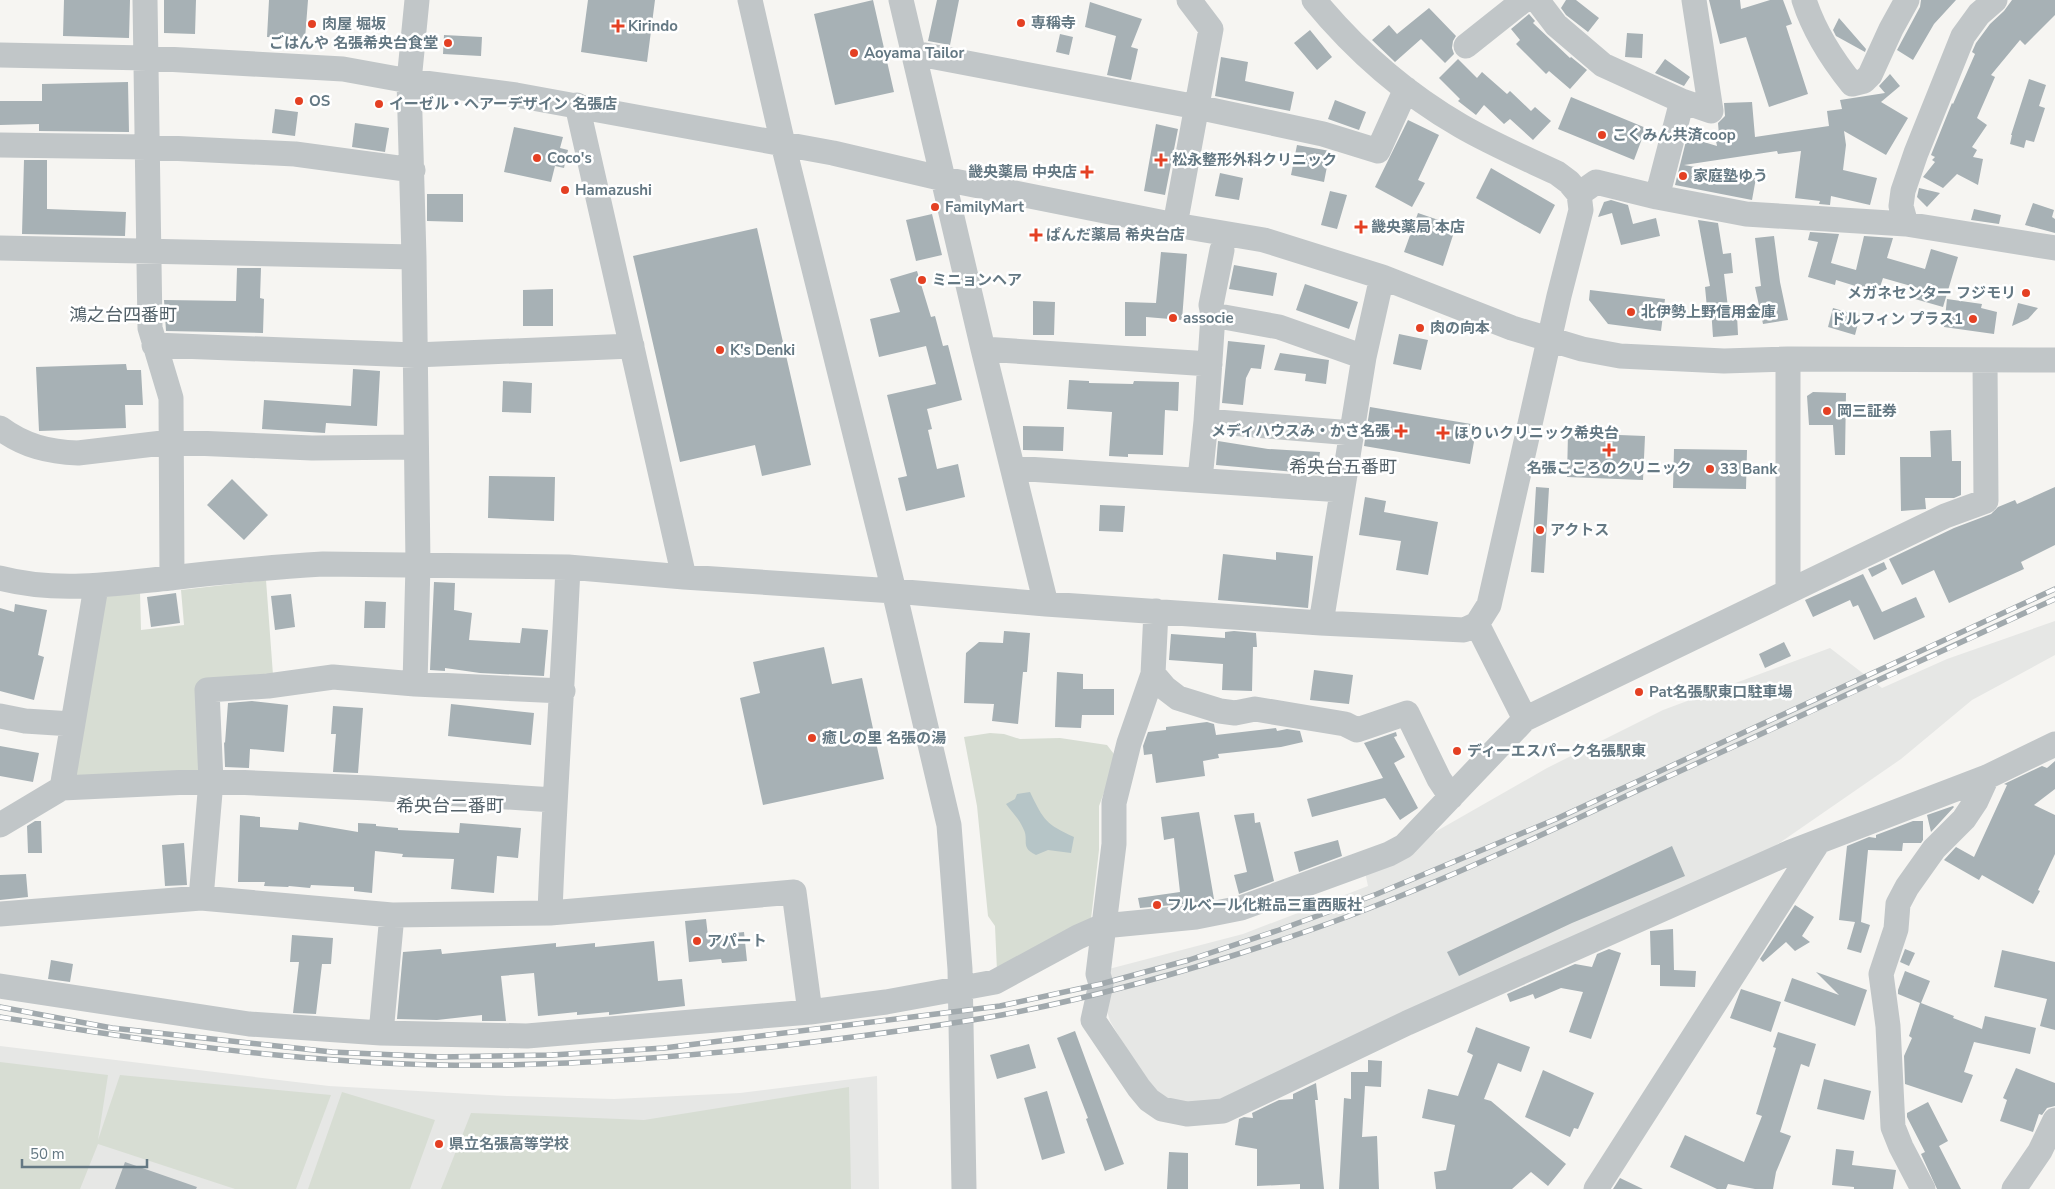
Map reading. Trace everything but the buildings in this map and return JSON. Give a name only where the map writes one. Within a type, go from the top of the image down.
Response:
[{"type":"street","points":[[146,0],[150,328],[170,398],[172,578]]},
{"type":"street","points":[[415,684],[418,564],[413,170],[409,81],[417,0]]},
{"type":"street","points":[[750,0],[783,144],[894,591],[949,825],[960,970],[964,1189]]},
{"type":"street","points":[[901,0],[983,349],[1046,604]]},
{"type":"street","points":[[1175,225],[1211,29],[1189,0]]},
{"type":"street","points":[[0,578],[39,586],[96,586],[294,566],[418,564],[568,567],[1321,623],[1451,631],[1464,630],[1478,624],[1489,605],[1549,340],[1581,210],[1578,194],[1569,182],[1557,173],[1463,127],[1406,89],[1379,68],[1359,49],[1314,0]]},
{"type":"street","points":[[1466,46],[1524,0]]},
{"type":"street","points":[[1547,4],[1556,25],[1602,66],[1682,101],[1711,111],[1694,0]]},
{"type":"street","points":[[1804,0],[1823,43],[1837,66],[1852,84],[1864,81],[1870,75],[1891,28],[1907,0]]},
{"type":"street","points":[[1906,224],[1901,206],[1903,191],[1916,153],[1964,36],[1979,14],[1995,0]]},
{"type":"street","points":[[914,53],[1197,106],[1324,134],[1378,151],[1406,89]]},
{"type":"street","points":[[0,55],[147,58],[343,69],[409,81],[577,105],[833,153],[944,179],[1175,225],[1264,240],[1382,277],[1512,328],[1582,349],[1620,356],[1649,359],[1724,361],[1788,359],[2055,360]]},
{"type":"street","points":[[1657,197],[1682,101]]},
{"type":"street","points":[[577,105],[684,577]]},
{"type":"street","points":[[0,145],[295,154],[413,170]]},
{"type":"street","points":[[1578,194],[1596,182],[1657,197],[1746,214],[1906,224],[2055,248]]},
{"type":"street","points":[[0,248],[414,258]]},
{"type":"street","points":[[1200,479],[1213,315],[1210,305],[1222,250]]},
{"type":"street","points":[[1321,623],[1364,357],[1382,277]]},
{"type":"street","points":[[1213,315],[1279,327],[1364,357]]},
{"type":"street","points":[[154,345],[415,355],[632,346]]},
{"type":"street","points":[[983,349],[1210,364]]},
{"type":"street","points":[[1788,359],[1788,592]]},
{"type":"street","points":[[0,986],[250,1024],[381,1033],[527,1036],[810,1012],[886,1002],[995,982],[1078,937],[1103,926],[1196,917],[1241,908],[1389,854],[1404,846],[1525,719],[1946,516],[1986,501],[1985,361]]},
{"type":"street","points":[[1206,421],[1352,433]]},
{"type":"street","points":[[0,428],[23,442],[49,451],[64,453],[171,442],[364,449],[416,446]]},
{"type":"street","points":[[1013,468],[1200,479],[1342,490]]},
{"type":"street","points":[[550,913],[554,800],[563,691],[568,567]]},
{"type":"street","points":[[62,788],[96,586]]},
{"type":"street","points":[[1156,611],[1152,674],[1129,743],[1114,803],[1114,844],[1098,974],[1101,984],[1094,1020],[1139,1088],[1150,1100],[1162,1109],[1187,1114],[1223,1111],[1407,1023],[1791,852],[1817,844],[1987,777],[2055,744]]},
{"type":"street","points":[[1478,624],[1525,719]]},
{"type":"street","points":[[1152,674],[1178,698],[1220,711],[1235,713],[1255,709],[1345,724],[1357,730],[1407,714],[1439,780],[1451,797]]},
{"type":"street","points":[[201,898],[211,782],[207,690],[268,686],[333,677],[415,684],[563,691]]},
{"type":"street","points":[[0,716],[25,721],[72,724]]},
{"type":"street","points":[[1923,1189],[1901,1147],[1893,1127],[1888,1026],[1880,974],[1896,928],[1898,904],[1907,887],[1934,848],[1954,826],[1964,819],[1976,802],[1987,777]]},
{"type":"street","points":[[0,825],[62,788],[211,782],[379,789],[554,800]]},
{"type":"street","points":[[1596,1189],[1817,844]]},
{"type":"street","points":[[0,914],[201,898],[392,915],[550,913],[794,892],[810,1012]]},
{"type":"street","points":[[381,1033],[392,915]]},
{"type":"street","points":[[2014,1189],[2040,1151],[2055,1120]]},
{"type":"shaded area","points":[[266,580],[273,675],[205,685],[205,778],[71,778],[100,594],[140,592],[141,630],[184,625],[181,590]]},
{"type":"shaded area","points":[[2055,621],[2055,655],[1972,700],[1901,759],[1775,846],[1209,1104],[1166,1105],[1127,1050],[1110,1021],[1104,1001],[1105,970],[1243,934],[1368,886],[1365,872],[1547,768],[1663,710],[1830,648],[1882,688],[1947,659]]},
{"type":"shaded area","points":[[990,733],[1004,734],[1020,739],[1060,738],[1107,745],[1117,758],[1099,806],[1099,850],[1091,919],[997,971],[995,926],[988,916],[977,806],[964,737]]},
{"type":"shaded area","points":[[1030,792],[1047,821],[1057,829],[1074,837],[1071,853],[1048,850],[1036,855],[1028,849],[1025,832],[1006,804],[1015,799],[1017,794]]},
{"type":"shaded area","name":"県立名張高等学校","points":[[0,1046],[329,1086],[507,1096],[614,1099],[740,1093],[877,1076],[879,1189],[0,1189]]},
{"type":"shaded area","points":[[0,1062],[108,1075],[98,1140],[120,1075],[331,1095],[296,1189],[235,1189],[98,1144],[80,1189],[0,1189]]},
{"type":"shaded area","points":[[849,1087],[851,1189],[441,1189],[471,1113],[644,1120]]},
{"type":"shaded area","points":[[342,1092],[435,1120],[410,1189],[308,1189]]},
{"type":"railway","points":[[0,1007],[112,1028],[332,1052],[440,1057],[552,1055],[664,1048],[1000,1006],[1101,984],[1189,960],[1279,930],[1377,894],[1556,819],[2055,589]]},
{"type":"railway","points":[[0,1017],[164,1042],[274,1055],[384,1063],[522,1065],[647,1058],[800,1044],[912,1029],[1033,1009],[1106,992],[1215,961],[1334,922],[1380,904],[1518,846],[2055,599]]},
{"type":"place","name":"専稱寺","points":[[1021,23]]},
{"type":"place","name":"肉屋 堀坂","points":[[312,24]]},
{"type":"place","name":"Kirindo","points":[[618,26]]},
{"type":"place","name":"ごはんや 名張希央台食堂","points":[[448,43]]},
{"type":"place","name":"Aoyama Tailor","points":[[854,53]]},
{"type":"place","name":"OS","points":[[299,101]]},
{"type":"place","name":"イーゼル・ヘアーデザイン 名張店","points":[[379,104]]},
{"type":"place","name":"こくみん共済coop","points":[[1602,135]]},
{"type":"place","name":"Coco's","points":[[537,158]]},
{"type":"place","name":"松永整形外科クリニック","points":[[1161,160]]},
{"type":"place","name":"畿央薬局 中央店","points":[[1087,172]]},
{"type":"place","name":"家庭塾ゆう","points":[[1683,176]]},
{"type":"place","name":"Hamazushi","points":[[565,190]]},
{"type":"place","name":"FamilyMart","points":[[935,207]]},
{"type":"place","name":"畿央薬局 本店","points":[[1361,227]]},
{"type":"place","name":"ぱんだ薬局 希央台店","points":[[1036,235]]},
{"type":"place","name":"ミニョンヘア","points":[[922,280]]},
{"type":"place","name":"メガネセンター フジモリ","points":[[2026,293]]},
{"type":"place","name":"北伊勢上野信用金庫","points":[[1631,312]]},
{"type":"place","name":"associe","points":[[1173,318]]},
{"type":"place","name":"ドルフィン プラス1","points":[[1973,319]]},
{"type":"place","name":"肉の向本","points":[[1420,328]]},
{"type":"place","name":"K's Denki","points":[[720,350]]},
{"type":"place","name":"岡三証券","points":[[1827,411]]},
{"type":"place","name":"メディハウスみ・かさ名張","points":[[1401,431]]},
{"type":"place","name":"ほりいクリニック希央台","points":[[1443,433]]},
{"type":"place","name":"名張こころのクリニック","points":[[1609,450]]},
{"type":"place","name":"33 Bank","points":[[1710,469]]},
{"type":"place","name":"アクトス","points":[[1540,530]]},
{"type":"place","name":"Pat名張駅東口駐車場","points":[[1639,692]]},
{"type":"place","name":"癒しの里 名張の湯","points":[[812,738]]},
{"type":"place","name":"ディーエスパーク名張駅東","points":[[1457,751]]},
{"type":"place","name":"フルベール化粧品三重西販社","points":[[1157,905]]},
{"type":"place","name":"アパート","points":[[697,941]]},
{"type":"place","name":"県立名張高等学校","points":[[439,1144]]},
{"type":"district","name":"鴻之台四番町","points":[[123,315]]},
{"type":"district","name":"希央台五番町","points":[[1343,467]]},
{"type":"district","name":"希央台二番町","points":[[450,806]]}]
